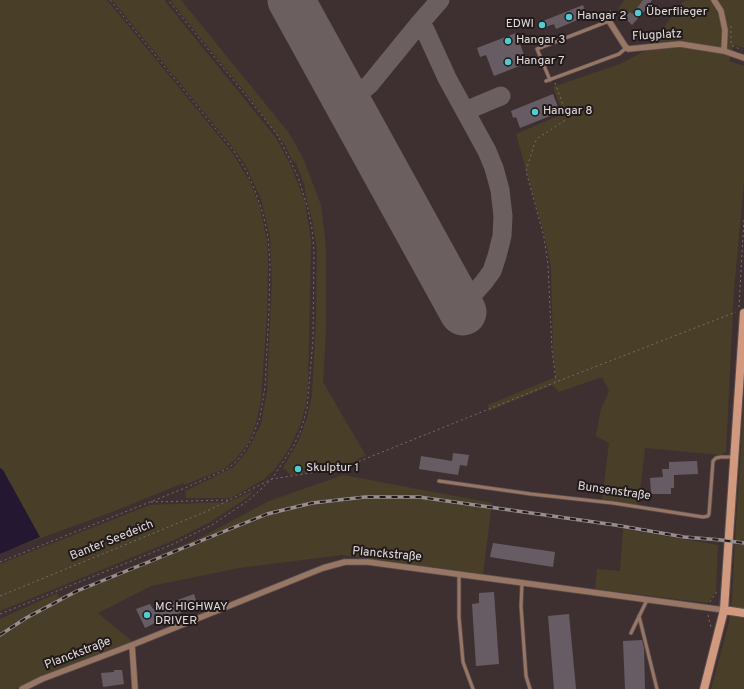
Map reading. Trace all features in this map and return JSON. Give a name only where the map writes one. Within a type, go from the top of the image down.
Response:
[{"type":"street","points":[[714,0],[721,12],[725,30],[725,48]]},
{"type":"street","name":"Flugplatz","points":[[609,21],[626,48],[630,50],[680,44],[725,48],[744,58]]},
{"type":"street","points":[[704,689],[724,610],[741,395],[741,312]]},
{"type":"street","name":"Planckstraße","points":[[22,689],[42,679],[336,564],[368,562],[724,610]]},
{"type":"street","points":[[724,610],[744,613]]},
{"type":"street","points":[[132,644],[135,689]]},
{"type":"lane","points":[[552,79],[537,48],[609,21]]},
{"type":"lane","points":[[546,81],[619,54],[626,48]]},
{"type":"lane","name":"Bunsenstraße","points":[[439,481],[531,494],[613,503],[703,517],[708,516],[709,514],[713,461],[716,458],[721,457],[735,458]]},
{"type":"lane","points":[[459,575],[463,662],[473,689]]},
{"type":"lane","points":[[522,583],[521,606],[526,676],[530,689]]},
{"type":"lane","points":[[631,633],[647,600]]},
{"type":"lane","points":[[639,616],[657,689]]},
{"type":"path","points":[[0,562],[228,469],[246,450],[260,417],[265,386],[270,263],[268,237],[263,214],[255,191],[246,170],[233,150],[110,0]]},
{"type":"path","points":[[0,614],[171,545],[212,525],[249,500],[272,479],[294,445],[301,430],[307,408],[313,340],[315,279],[312,229],[308,209],[298,177],[278,136],[168,0]]},
{"type":"path","points":[[610,10],[616,21]]},
{"type":"path","points":[[652,40],[670,38]]},
{"type":"path","points":[[725,48],[732,46]]},
{"type":"path","points":[[552,79],[567,115],[564,121],[538,138],[535,142],[526,171],[544,238],[548,265],[552,350],[556,382]]},
{"type":"path","points":[[272,479],[323,471],[355,463],[718,318],[741,312],[744,218]]},
{"type":"path","name":"Banter Seedeich","points":[[0,596],[198,515],[272,479]]},
{"type":"path","points":[[148,502],[230,500]]},
{"type":"shaded area","points":[[0,0],[107,0],[231,151],[249,180],[259,205],[267,240],[268,265],[267,313],[261,401],[255,426],[248,443],[237,458],[224,469],[184,485],[183,483],[112,512],[0,553]]},
{"type":"shaded area","points":[[112,0],[164,0],[276,138],[291,166],[305,202],[311,240],[308,384],[306,404],[300,426],[289,449],[274,470],[264,479],[231,498],[186,498],[185,491],[234,467],[248,450],[261,424],[267,391],[272,280],[270,237],[261,199],[245,164]]},
{"type":"shaded area","points":[[170,0],[181,0],[289,133],[303,158],[321,205],[326,248],[326,331],[323,382],[366,456],[359,458],[357,461],[324,470],[291,475],[283,468],[299,440],[307,418],[312,395],[316,318],[317,249],[305,187],[296,163],[292,160],[285,145],[252,101]]},
{"type":"shaded area","points":[[624,0],[643,0],[631,14],[629,12],[624,17],[618,10]]},
{"type":"shaded area","points":[[688,0],[744,0],[744,48],[734,45],[729,61],[744,66],[744,182],[734,289],[726,452],[720,455],[645,448],[638,506],[602,500],[609,443],[596,436],[601,409],[609,391],[602,377],[559,392],[552,385],[489,411],[488,405],[556,377],[553,351],[551,267],[545,237],[516,134],[563,114],[553,87],[620,64],[647,50],[683,2]]},
{"type":"shaded area","points":[[744,402],[744,541],[735,540]]},
{"type":"shaded area","points":[[0,468],[3,470],[40,537],[0,554]]},
{"type":"shaded area","points":[[343,475],[492,503],[483,574],[342,555],[239,568],[151,586],[98,613],[133,642],[48,673],[16,689],[0,689],[0,637],[36,612],[0,634],[0,619],[57,593],[59,597],[200,538],[269,501]]},
{"type":"shaded area","points":[[253,491],[248,497],[210,522],[170,542],[0,611],[0,564],[150,505],[229,502]]},
{"type":"shaded area","points":[[623,529],[718,545],[716,591],[708,603],[595,589],[597,569],[620,571]]},
{"type":"shaded area","points":[[735,544],[744,545],[744,689],[711,689],[729,622],[732,599]]},
{"type":"building","name":"Überflieger","points":[[643,0],[652,0],[648,7],[632,25],[624,17],[630,12],[632,14]]},
{"type":"building","name":"Hangar 2","points":[[583,5],[587,16],[556,29],[554,24],[540,29],[538,23]]},
{"type":"building","points":[[516,33],[527,63],[494,76],[486,55],[480,57],[477,48]]},
{"type":"building","name":"Hangar 8","points":[[553,94],[560,112],[520,128],[516,117],[513,118],[511,111]]},
{"type":"building","points":[[453,453],[469,455],[467,466],[460,465],[458,475],[419,469],[421,456],[452,461]]},
{"type":"building","points":[[697,461],[698,474],[674,475],[674,488],[671,488],[671,494],[651,494],[650,478],[663,477],[662,469],[669,469],[669,462]]},
{"type":"building","points":[[493,543],[555,552],[553,567],[490,557]]},
{"type":"building","points":[[494,592],[499,664],[476,666],[472,604],[479,603],[479,593]]},
{"type":"building","points":[[194,594],[198,606],[145,628],[136,609],[150,604],[153,609]]},
{"type":"building","points":[[569,614],[576,689],[554,689],[548,616]]},
{"type":"building","points":[[642,640],[644,648],[645,689],[625,689],[623,641]]},
{"type":"building","points":[[114,670],[122,670],[124,684],[103,687],[101,673],[114,672]]},
{"type":"taxiway","points":[[419,24],[440,0]]},
{"type":"taxiway","points":[[340,87],[348,94],[354,94],[363,90],[370,84],[419,24],[425,30],[447,78],[487,151],[494,168],[500,190],[503,216],[502,236],[497,256],[492,271],[484,282],[475,292],[464,296],[455,293],[449,287]]},
{"type":"taxiway","points":[[465,111],[501,96]]},
{"type":"runway","points":[[291,0],[463,312]]},
{"type":"railway","points":[[0,635],[26,618],[77,591],[267,514],[312,503],[365,497],[419,497],[615,525],[684,537],[744,543]]},
{"type":"place","name":"Überflieger","points":[[638,13]]},
{"type":"place","name":"Hangar 2","points":[[569,17]]},
{"type":"place","name":"EDWI","points":[[542,25]]},
{"type":"place","name":"Hangar 3","points":[[508,41]]},
{"type":"place","name":"Hangar 7","points":[[508,62]]},
{"type":"place","name":"Hangar 8","points":[[535,112]]},
{"type":"place","name":"Skulptur 1","points":[[298,469]]},
{"type":"place","name":"MC HIGHWAY DRIVER","points":[[147,615]]}]
